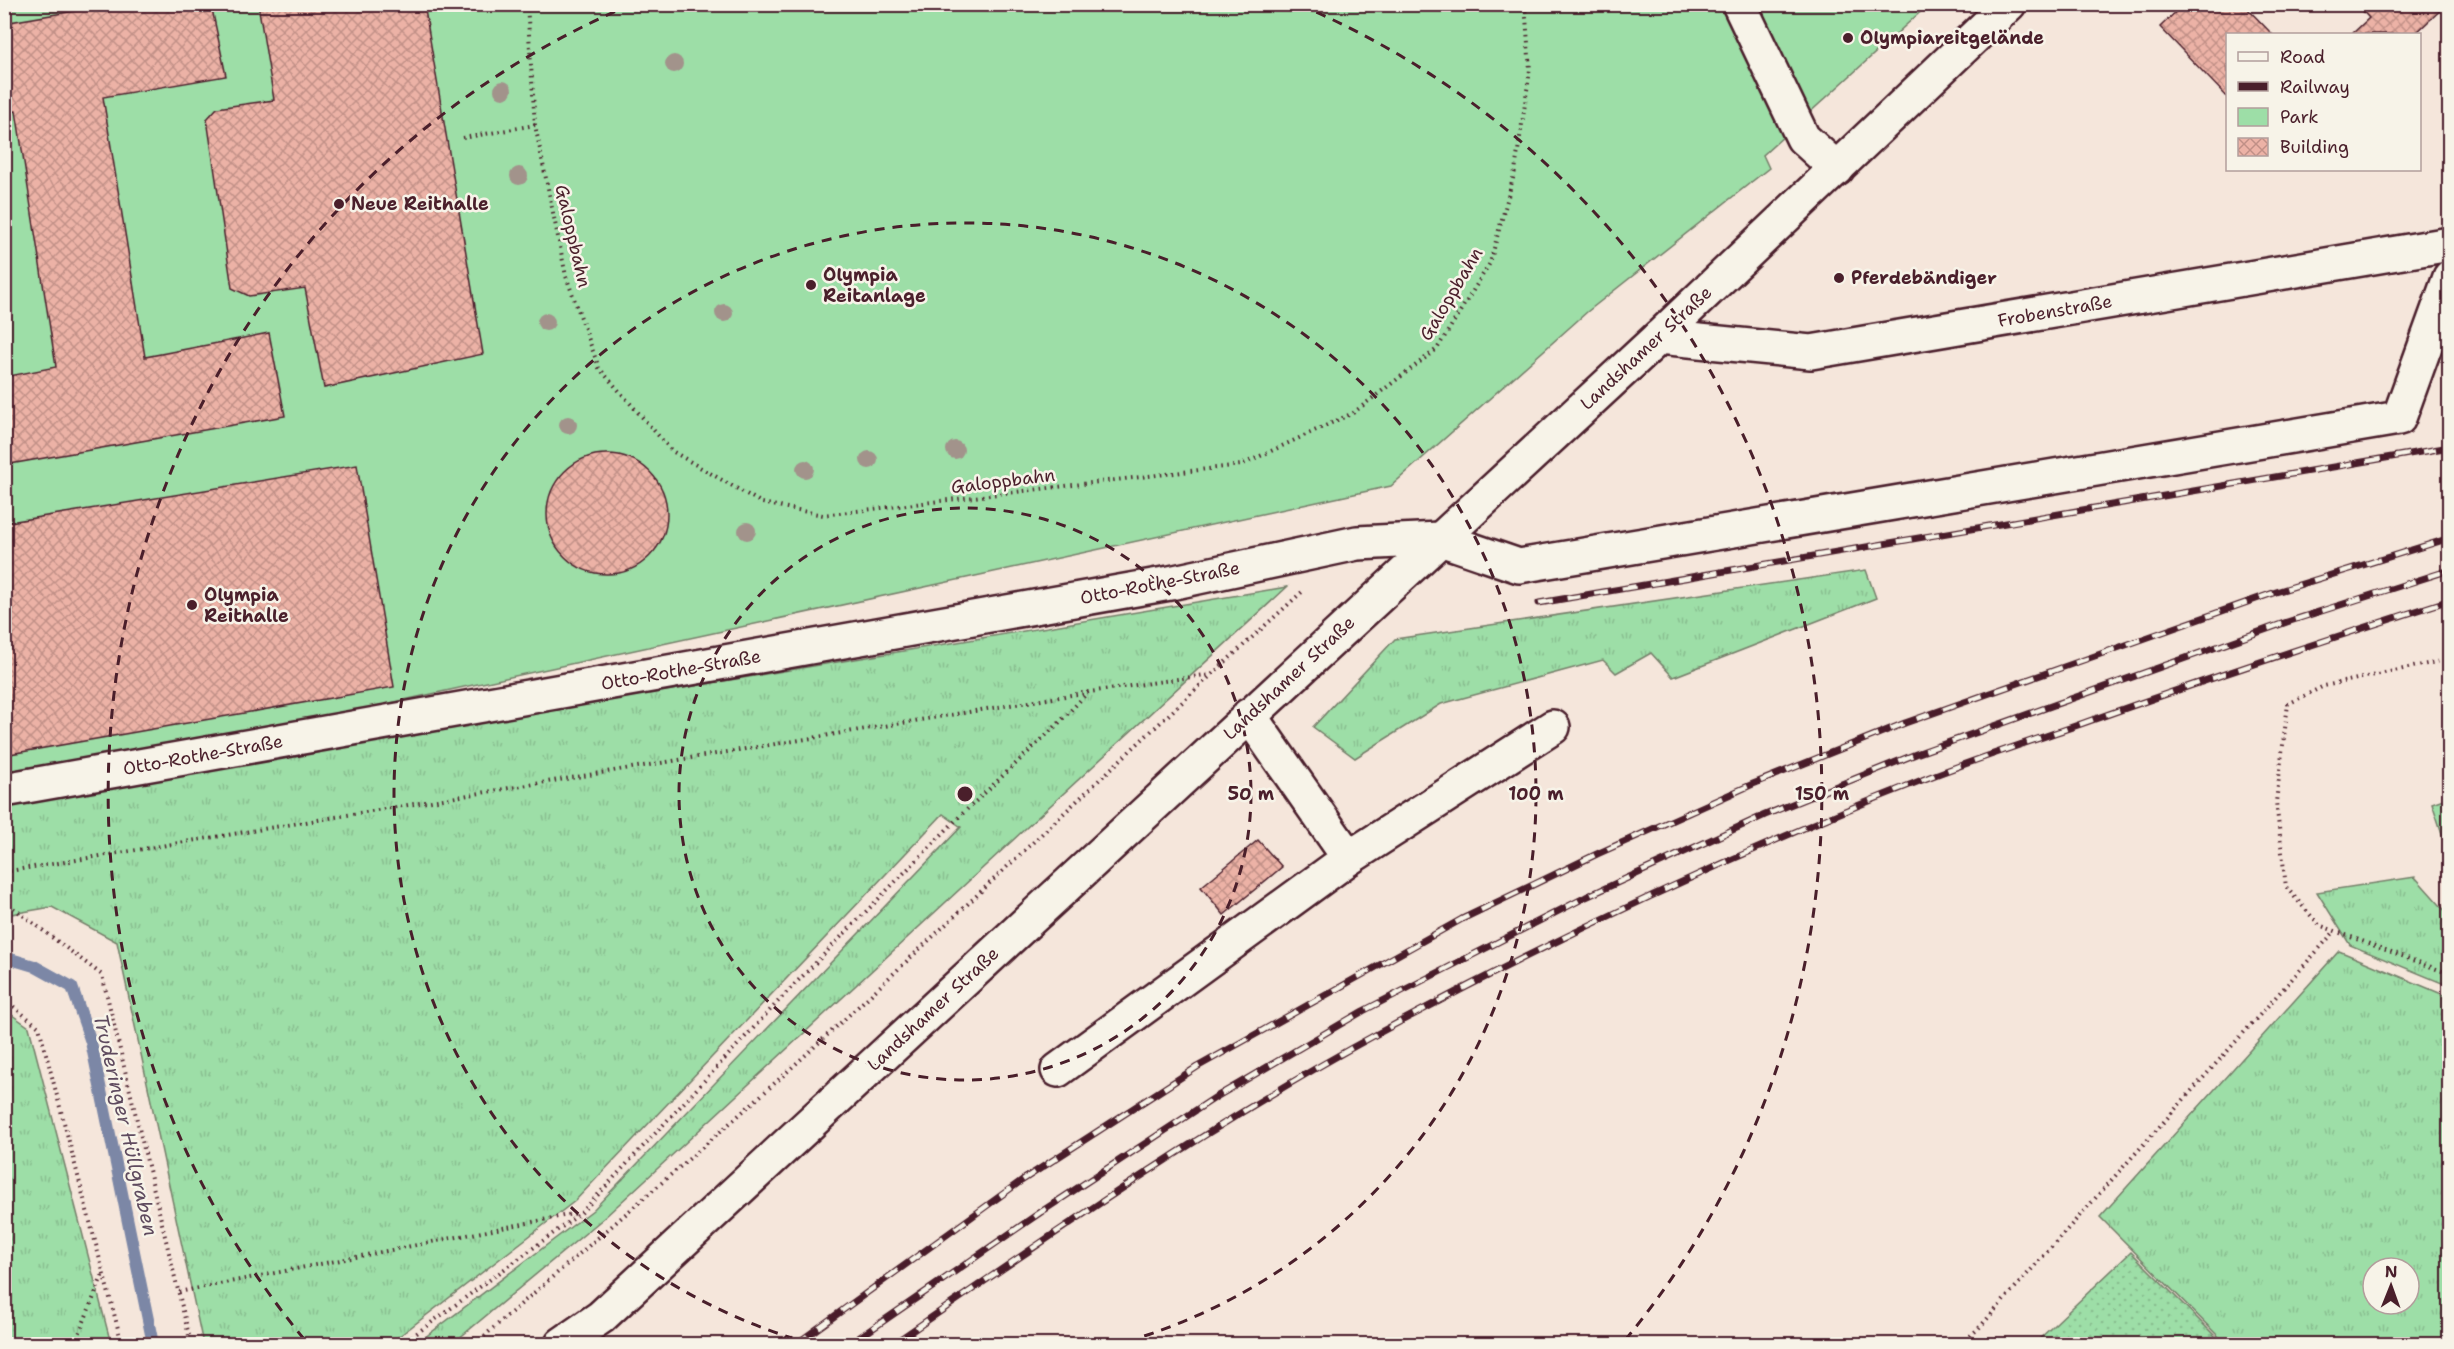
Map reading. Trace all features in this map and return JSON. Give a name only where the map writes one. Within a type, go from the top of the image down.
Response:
[{"type":"street","points":[[1739,4],[1803,138],[1837,170]]},
{"type":"street","name":"Landshamer Straße","points":[[562,1344],[601,1317],[1659,337],[2009,4]]},
{"type":"street","name":"Frobenstraße","points":[[1659,337],[1811,352],[2450,244]]},
{"type":"street","points":[[1440,539],[1519,566],[2399,418],[2450,277]]},
{"type":"street","name":"Otto-Rothe-Straße","points":[[4,790],[1170,583],[1357,543],[1440,539]]},
{"type":"street","points":[[1249,715],[1349,858]]},
{"type":"street","points":[[1058,1070],[1349,858],[1553,727]]},
{"type":"path","name":"Galoppbahn","points":[[527,4],[535,125],[566,276],[599,368],[672,451],[762,503],[823,515],[1241,465],[1353,413],[1437,349],[1490,262],[1515,171],[1530,70],[1525,4]]},
{"type":"path","points":[[463,138],[535,125]]},
{"type":"path","points":[[475,1344],[774,1083],[1306,589]]},
{"type":"path","points":[[2450,659],[2324,686],[2288,704],[2276,802],[2286,887],[2319,925],[2450,974]]},
{"type":"path","points":[[4,872],[1089,692],[1212,674]]},
{"type":"path","points":[[402,1344],[581,1213],[788,991],[960,816],[1058,725],[1089,692]]},
{"type":"path","points":[[4,901],[102,975],[191,1344]]},
{"type":"path","points":[[1960,1344],[1978,1329],[2335,931]]},
{"type":"path","points":[[4,999],[39,1027],[122,1344]]},
{"type":"path","points":[[178,1292],[581,1213]]},
{"type":"path","points":[[75,1344],[103,1273]]},
{"type":"green space","name":"Olympia Reitanlage","points":[[4,5],[1928,5],[1763,155],[1769,168],[1587,312],[1391,486],[390,703],[5,793]]},
{"type":"green space","points":[[1866,570],[1876,598],[1673,677],[1651,653],[1616,673],[1603,660],[1441,704],[1355,758],[1313,727],[1395,639]]},
{"type":"green space","points":[[1287,587],[605,1217],[452,1344],[416,1344],[593,1210],[961,827],[943,814],[575,1201],[389,1344],[203,1344],[117,942],[52,907],[5,915],[5,801]]},
{"type":"green space","points":[[2450,797],[2449,855],[2432,803]]},
{"type":"green space","points":[[2415,877],[2449,915],[2449,986],[2350,945],[2317,892]]},
{"type":"green space","points":[[2339,951],[2449,997],[2449,1344],[2226,1344],[2100,1217]]},
{"type":"green space","points":[[5,1010],[29,1027],[111,1344],[5,1344]]},
{"type":"green space","points":[[2131,1252],[2223,1344],[2034,1344]]},
{"type":"building","points":[[116,4],[211,4],[226,76],[103,97],[145,357],[269,333],[285,416],[4,465],[4,377],[56,367],[16,111],[4,113],[4,23]]},
{"type":"building","name":"Neue Reithalle","points":[[258,4],[424,4],[483,354],[324,388],[305,288],[249,296],[232,288],[207,119],[217,108],[274,100]]},
{"type":"building","points":[[2184,4],[2243,4],[2271,33],[2226,33],[2226,96],[2160,27]]},
{"type":"building","points":[[2356,4],[2447,4],[2416,33],[2353,33],[2369,18]]},
{"type":"building","points":[[607,454],[630,458],[649,472],[663,491],[667,514],[663,537],[649,556],[630,570],[607,574],[584,570],[565,556],[551,537],[547,514],[551,491],[565,472],[584,458]]},
{"type":"building","name":"Olympia Reithalle","points":[[357,465],[394,687],[4,755],[4,523]]},
{"type":"building","points":[[1258,840],[1282,867],[1224,915],[1201,887]]},
{"type":"waterway","name":"Truderinger Hüllgraben","points":[[4,957],[34,966],[72,987],[91,1042],[153,1344]]},
{"type":"railway","points":[[1539,603],[2450,447]]},
{"type":"railway","points":[[796,1344],[1021,1181],[1197,1067],[1462,919],[1597,854],[1753,784],[1905,723],[2276,592],[2450,538]]},
{"type":"railway","points":[[850,1344],[1041,1212],[1216,1097],[1363,1011],[1586,897],[1765,815],[1916,754],[2287,622],[2450,570]]},
{"type":"railway","points":[[893,1344],[1071,1222],[1252,1106],[1377,1034],[1577,931],[1783,837],[1941,773],[2217,677],[2450,600]]},
{"type":"place","name":"Olympiareitgelände","points":[[1848,38]]},
{"type":"place","name":"Neue Reithalle","points":[[339,204]]},
{"type":"place","name":"Pferdebändiger","points":[[1839,278]]},
{"type":"place","name":"Olympia Reitanlage","points":[[811,285]]},
{"type":"place","name":"Olympia Reithalle","points":[[192,605]]}]
